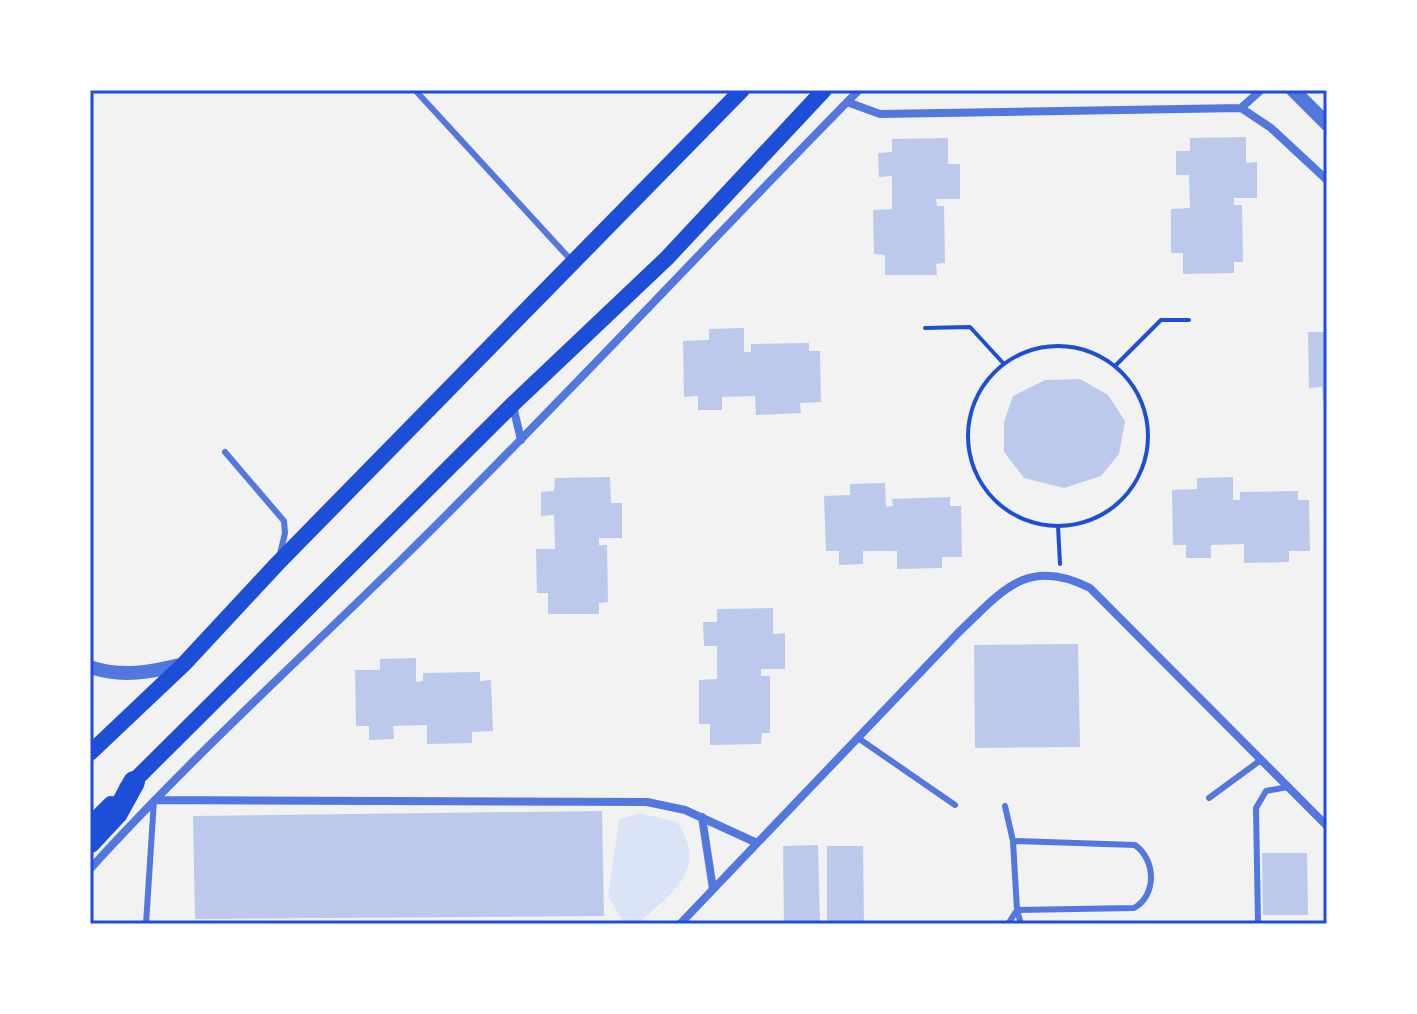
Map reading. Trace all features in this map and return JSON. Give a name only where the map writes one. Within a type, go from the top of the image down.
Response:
[{"type":"highway","points":[[90,842],[117,813],[134,782]]},
{"type":"main road","points":[[90,753],[184,664],[277,564],[742,90]]},
{"type":"main road","points":[[90,825],[513,404],[667,258],[824,90]]},
{"type":"street","points":[[90,869],[154,800],[521,440],[859,90]]},
{"type":"street","points":[[1241,108],[1261,90]]},
{"type":"street","points":[[1293,90],[1327,124]]},
{"type":"street","points":[[847,102],[880,114],[1241,108],[1271,128],[1327,180]]},
{"type":"street","points":[[513,404],[521,440]]},
{"type":"street","points":[[680,924],[958,633],[992,602],[1028,576],[1061,576],[1090,588],[1327,826]]},
{"type":"street","points":[[90,667],[130,674],[184,664]]},
{"type":"street","points":[[154,800],[647,802],[685,810],[757,843]]},
{"type":"street","points":[[702,817],[713,889]]},
{"type":"lane","points":[[415,90],[573,262]]},
{"type":"lane","points":[[225,452],[284,521],[285,533],[277,564]]},
{"type":"lane","points":[[858,738],[955,805]]},
{"type":"lane","points":[[1209,798],[1258,762],[1264,762]]},
{"type":"lane","points":[[1258,924],[1256,808],[1266,791],[1288,787]]},
{"type":"lane","points":[[146,924],[154,800]]},
{"type":"lane","points":[[1005,806],[1013,841],[1017,910],[1021,924]]},
{"type":"lane","points":[[1013,841],[1135,845],[1144,851],[1150,861],[1151,873],[1147,897],[1134,908],[1017,910]]},
{"type":"lane","points":[[1008,924],[1017,910]]},
{"type":"path","points":[[1115,366],[1161,320],[1189,320]]},
{"type":"path","points":[[925,328],[970,327],[1004,364]]},
{"type":"path","points":[[1060,346],[1089,352],[1115,366],[1133,387],[1145,412],[1148,439],[1143,466],[1130,490],[1111,510],[1086,522],[1058,526],[1031,523],[1006,511],[986,492],[973,468],[967,441],[971,412],[983,385],[1004,364],[1030,351],[1060,346]]},
{"type":"path","points":[[1058,526],[1061,576]]},
{"type":"shaded area","points":[[639,813],[677,822],[686,839],[688,867],[674,891],[663,902],[638,924],[625,924],[608,897],[619,820]]},
{"type":"building","points":[[1246,137],[1246,163],[1257,162],[1257,198],[1234,198],[1234,205],[1242,205],[1243,262],[1234,262],[1234,273],[1183,274],[1183,253],[1171,253],[1171,209],[1190,208],[1189,175],[1176,175],[1176,151],[1190,151],[1190,138]]},
{"type":"building","points":[[948,138],[948,164],[960,164],[960,199],[936,199],[937,206],[944,206],[945,263],[936,264],[937,275],[885,275],[885,255],[874,254],[873,210],[892,209],[892,176],[879,177],[878,153],[892,152],[892,139]]},
{"type":"building","points":[[744,328],[744,352],[751,352],[751,344],[809,343],[809,351],[820,351],[821,402],[800,403],[801,413],[756,415],[755,396],[722,397],[722,410],[698,410],[698,396],[684,397],[683,341],[709,340],[709,329]]},
{"type":"building","points":[[1308,332],[1327,332],[1327,401],[1323,401],[1322,387],[1309,388]]},
{"type":"building","points":[[1080,379],[1108,395],[1125,421],[1119,454],[1101,476],[1064,488],[1024,478],[1004,452],[1004,422],[1013,396],[1045,380]]},
{"type":"building","points":[[610,477],[611,503],[622,503],[622,538],[599,538],[599,545],[607,545],[608,602],[599,603],[599,614],[548,614],[548,593],[537,593],[536,549],[555,549],[554,515],[541,516],[541,492],[554,491],[555,478]]},
{"type":"building","points":[[1233,477],[1233,500],[1240,500],[1240,492],[1298,491],[1298,500],[1309,500],[1310,551],[1289,551],[1289,562],[1244,563],[1244,544],[1211,545],[1211,558],[1186,558],[1186,545],[1173,545],[1172,490],[1197,489],[1197,478]]},
{"type":"building","points":[[885,483],[886,507],[893,506],[892,499],[950,497],[950,506],[961,506],[962,557],[942,557],[942,568],[897,569],[897,551],[863,551],[863,564],[839,565],[839,551],[826,551],[824,496],[850,495],[850,484]]},
{"type":"building","points":[[773,608],[773,634],[785,633],[785,669],[761,669],[761,676],[770,676],[770,733],[762,733],[761,744],[710,745],[710,724],[699,724],[699,680],[717,679],[717,646],[704,646],[703,622],[717,622],[717,609]]},
{"type":"building","points":[[1078,644],[1080,747],[975,748],[974,645]]},
{"type":"building","points":[[416,658],[416,682],[423,681],[423,673],[480,672],[480,681],[491,680],[493,731],[472,732],[472,743],[427,744],[427,725],[393,726],[394,739],[369,740],[369,726],[356,726],[355,670],[380,670],[380,659]]},
{"type":"building","points":[[602,811],[604,916],[195,919],[193,816]]},
{"type":"building","points":[[818,845],[820,924],[784,924],[783,846]]},
{"type":"building","points":[[827,846],[863,846],[864,924],[827,924]]},
{"type":"building","points":[[1262,853],[1307,853],[1308,915],[1263,915]]}]
